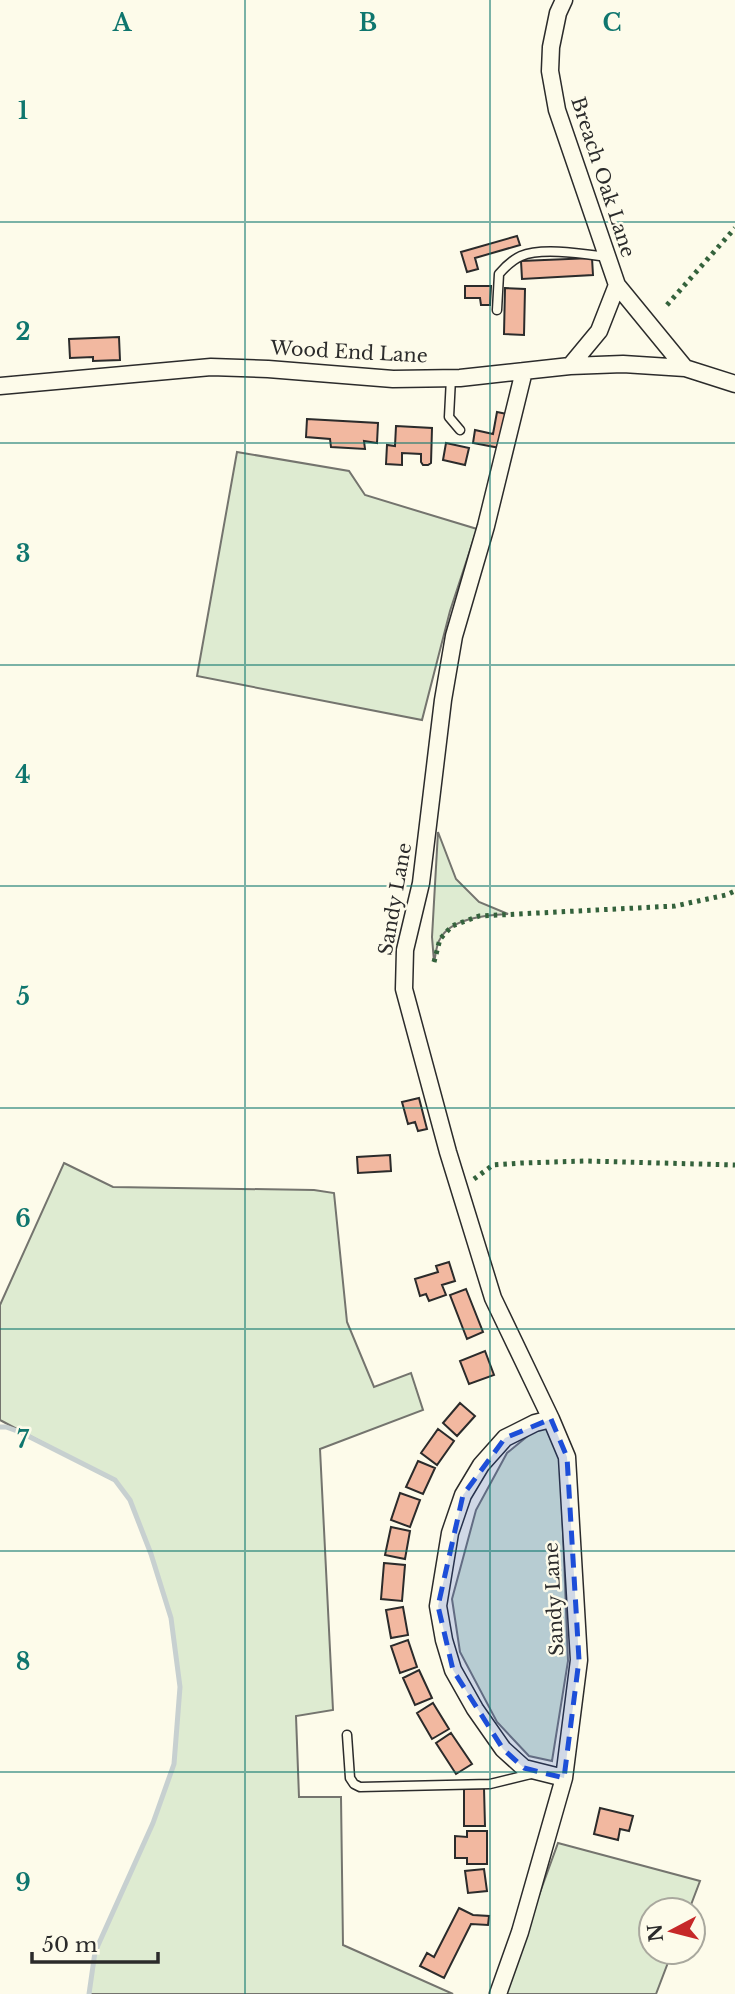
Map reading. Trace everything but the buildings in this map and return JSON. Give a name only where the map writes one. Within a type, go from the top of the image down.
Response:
[{"type":"street","name":"Breach Oak Lane","points":[[564,0],[558,13],[551,47],[550,71],[557,110],[617,285],[685,369]]},
{"type":"street","name":"Breach Oak Lane","points":[[570,366],[599,331],[617,285]]},
{"type":"street","name":"Wood End Lane","points":[[0,386],[211,367],[393,379],[451,378],[570,366],[623,364],[685,369],[735,384]]},
{"type":"street","name":"Sandy Lane","points":[[498,1994],[520,1932],[564,1779],[579,1660],[567,1457],[493,1298],[448,1152],[404,989],[405,950],[421,883],[443,700],[454,636],[486,526],[524,371]]},
{"type":"street","points":[[551,1419],[505,1438],[481,1465],[463,1496],[450,1533],[438,1606],[453,1670],[475,1709],[503,1749],[524,1768],[564,1779]]},
{"type":"lane","points":[[497,310],[499,274],[523,255],[545,253],[607,257]]},
{"type":"lane","points":[[451,378],[449,417],[460,430]]},
{"type":"lane","points":[[347,1735],[350,1778],[360,1787],[491,1784],[541,1772]]},
{"type":"highlighted area","points":[[551,1419],[567,1457],[579,1660],[564,1778],[524,1768],[503,1749],[453,1670],[438,1606],[463,1495],[505,1438]]},
{"type":"green space","points":[[237,452],[349,471],[365,495],[477,529],[450,611],[422,720],[197,676]]},
{"type":"green space","points":[[438,832],[456,879],[479,902],[508,914],[470,919],[452,926],[439,941],[434,962],[432,937]]},
{"type":"green space","points":[[64,1163],[113,1187],[314,1190],[334,1193],[347,1322],[374,1387],[411,1373],[423,1410],[320,1449],[333,1710],[296,1716],[299,1797],[341,1797],[343,1945],[453,1994],[89,1994],[95,1952],[153,1823],[174,1764],[180,1687],[171,1618],[151,1554],[130,1500],[115,1481],[0,1420],[0,1305]]},
{"type":"green space","points":[[547,1428],[560,1454],[568,1661],[552,1761],[529,1756],[497,1722],[460,1652],[452,1599],[476,1510],[507,1453],[535,1430]]},
{"type":"green space","points":[[558,1843],[700,1881],[694,1896],[637,1896],[637,1966],[667,1966],[656,1994],[503,1994]]},
{"type":"waterway","points":[[0,1427],[20,1432],[115,1480],[130,1500],[151,1554],[171,1618],[180,1687],[174,1764],[153,1823],[95,1952],[89,1994]]},
{"type":"hedge","points":[[667,305],[735,228]]},
{"type":"hedge","points":[[434,962],[440,939],[452,926],[479,916],[675,906],[735,891]]},
{"type":"hedge","points":[[474,1179],[493,1165],[521,1163],[586,1161],[735,1165]]}]
